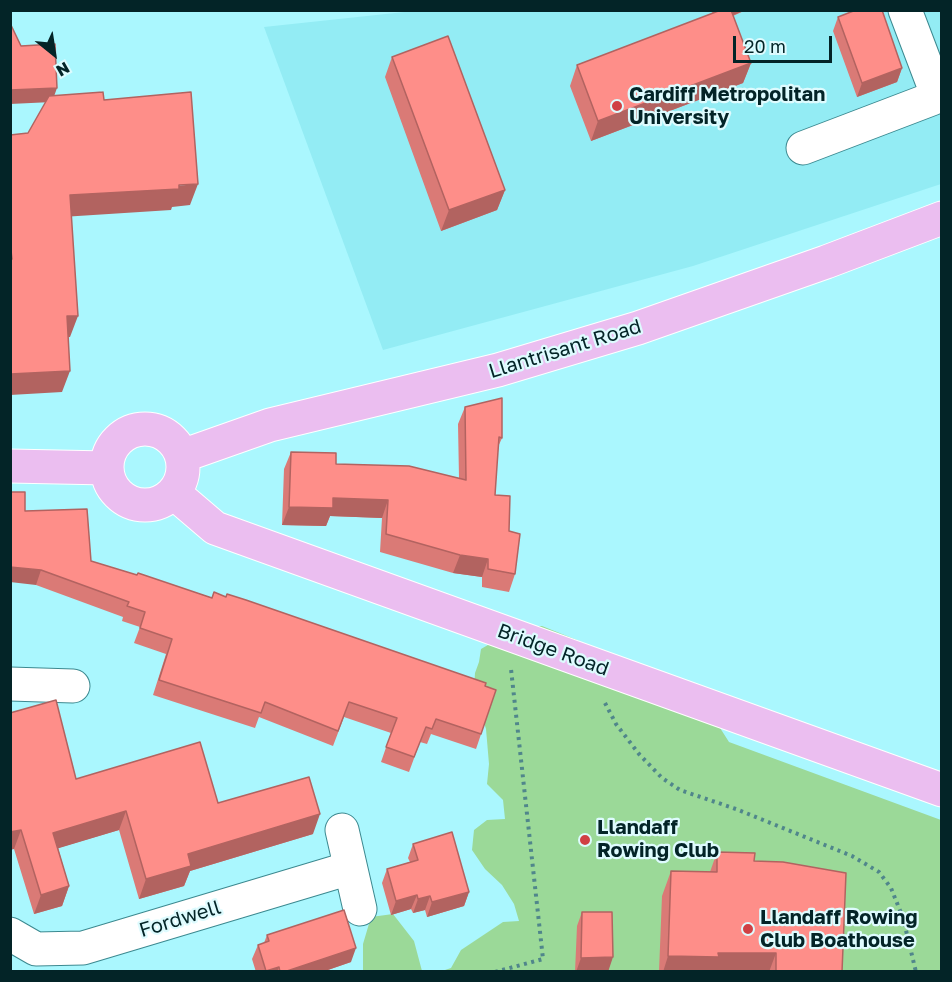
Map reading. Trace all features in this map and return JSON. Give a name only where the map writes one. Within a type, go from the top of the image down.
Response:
[{"type":"main road","name":"Llantrisant Road","points":[[182,456],[270,424],[498,370],[638,327],[826,262],[942,218]]},
{"type":"main road","points":[[143,428],[168,435],[177,444],[184,469],[181,482],[174,493],[152,505],[140,505],[118,494],[110,484],[107,468],[107,459],[112,447],[120,438],[130,431],[143,428]]},
{"type":"main road","points":[[10,466],[107,468]]},
{"type":"main road","name":"Bridge Road","points":[[174,493],[215,528],[942,790]]},
{"type":"street","points":[[803,148],[940,96],[905,10]]},
{"type":"street","points":[[10,684],[73,686]]},
{"type":"street","points":[[342,830],[360,909]]},
{"type":"street","name":"Fordwell","points":[[10,934],[36,950],[83,948],[350,868]]},
{"type":"path","points":[[495,972],[543,959],[509,658]]},
{"type":"path","points":[[603,698],[616,724],[639,754],[662,778],[680,790],[736,809],[824,844],[865,862],[879,872],[891,888],[903,918],[916,972]]},
{"type":"shaded area","name":"Cardiff Metropolitan University","points":[[423,10],[941,11],[941,184],[693,266],[383,350],[264,27]]},
{"type":"green space","points":[[542,626],[577,640],[715,720],[729,742],[941,820],[941,971],[439,972],[451,968],[461,950],[503,922],[519,921],[514,904],[502,885],[485,869],[472,850],[474,830],[487,820],[505,819],[503,800],[487,784],[489,764],[486,729],[474,689],[475,673],[481,649],[517,628]]},
{"type":"green space","points":[[393,914],[414,941],[422,971],[363,972],[363,944],[371,917]]},
{"type":"building","points":[[721,10],[731,10],[751,63],[598,121],[577,65]]},
{"type":"building","points":[[856,10],[882,10],[902,68],[862,83],[838,17]]},
{"type":"building","points":[[10,23],[21,46],[55,44],[57,88],[10,90]]},
{"type":"building","points":[[448,36],[505,190],[449,210],[392,57]]},
{"type":"building","points":[[103,92],[104,100],[191,92],[198,184],[179,185],[179,189],[70,195],[78,316],[67,316],[70,371],[10,374],[10,260],[12,259],[10,135],[28,133],[49,96]]},
{"type":"building","points":[[502,398],[502,438],[499,437],[495,495],[510,496],[509,531],[520,534],[515,574],[488,569],[488,559],[460,555],[386,534],[388,500],[333,498],[333,508],[289,507],[291,452],[336,453],[336,464],[409,466],[466,480],[465,407]]},
{"type":"building","points":[[10,492],[25,492],[25,511],[87,509],[91,561],[137,575],[138,573],[212,598],[214,592],[226,597],[227,594],[486,683],[485,686],[496,690],[481,734],[436,719],[432,729],[426,727],[414,757],[386,747],[397,718],[349,702],[338,731],[265,702],[261,713],[159,680],[172,639],[140,628],[145,612],[127,606],[129,602],[41,570],[10,567]]},
{"type":"building","points":[[56,700],[76,779],[200,742],[218,803],[309,777],[320,814],[188,854],[191,866],[146,879],[126,811],[53,833],[69,886],[41,895],[21,830],[10,832],[10,713]]},
{"type":"building","points":[[452,832],[469,892],[432,902],[430,896],[418,899],[417,895],[396,901],[387,869],[418,860],[413,844]]},
{"type":"building","name":"Llandaff Rowing Club Boathouse","points":[[717,852],[755,853],[754,861],[783,862],[846,873],[842,972],[776,971],[776,953],[718,953],[719,957],[668,956],[671,871],[717,872]]},
{"type":"building","points":[[344,910],[356,948],[284,972],[280,972],[279,967],[266,971],[258,945],[269,941],[267,935]]},
{"type":"building","points":[[582,912],[612,912],[613,957],[581,958]]},
{"type":"place","name":"Cardiff Metropolitan University","points":[[617,106]]},
{"type":"place","name":"Llandaff Rowing Club","points":[[585,840]]},
{"type":"place","name":"Llandaff Rowing Club Boathouse","points":[[748,929]]}]
